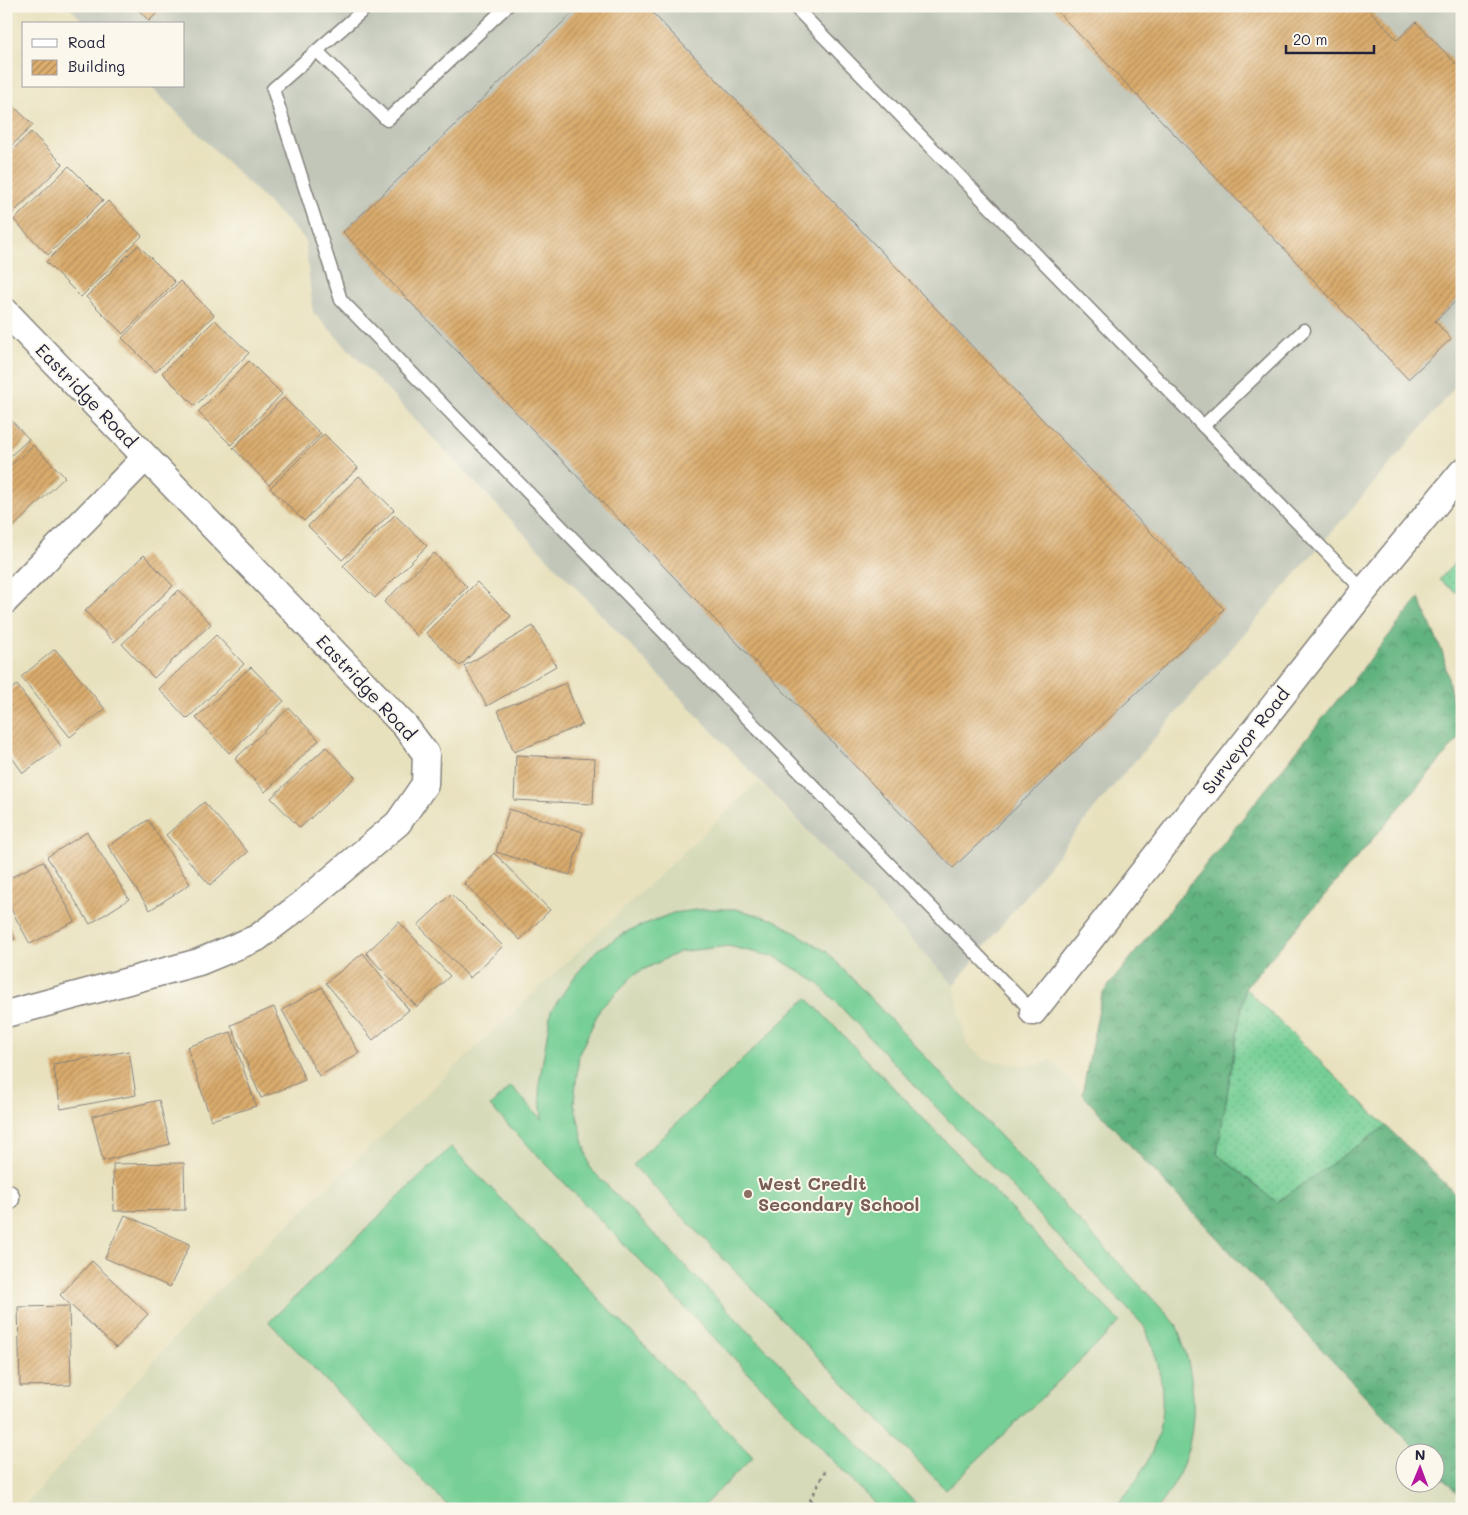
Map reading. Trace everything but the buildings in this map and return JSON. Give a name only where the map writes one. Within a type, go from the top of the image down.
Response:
[{"type":"street","name":"Eastridge Road","points":[[6,312],[405,726],[426,754],[425,784],[398,823],[302,904],[257,938],[199,962],[6,1014]]},
{"type":"street","points":[[6,600],[145,458]]},
{"type":"street","name":"Surveyor Road","points":[[1033,1012],[1364,591],[1462,472]]},
{"type":"lane","points":[[368,6],[273,89],[341,300],[1033,1012]]},
{"type":"lane","points":[[317,51],[387,120],[507,6]]},
{"type":"lane","points":[[794,6],[1364,591]]},
{"type":"lane","points":[[1203,426],[1304,330]]},
{"type":"path","points":[[806,1509],[825,1471]]},
{"type":"path","points":[[810,1498],[818,1509]]},
{"type":"shaded area","points":[[68,6],[1462,6],[1462,377],[1439,407],[1104,797],[954,985],[313,312],[305,239],[152,88],[185,88],[185,22],[84,22]]},
{"type":"shaded area","name":"West Credit Secondary School","points":[[758,782],[954,985],[967,1045],[985,1059],[1011,1064],[1038,1065],[1051,1060],[1409,1442],[1396,1442],[1396,1492],[1446,1492],[1446,1482],[1462,1499],[1462,1509],[21,1509],[213,1295]]},
{"type":"green space","points":[[1462,555],[1462,596],[1439,580]]},
{"type":"green space","points":[[1419,598],[1443,654],[1460,737],[1245,988],[1217,1154],[1277,1202],[1386,1126],[1462,1200],[1462,1499],[1446,1482],[1446,1442],[1409,1442],[1082,1094],[1102,994]]},
{"type":"green space","points":[[704,909],[736,909],[775,920],[827,952],[1176,1324],[1190,1371],[1193,1419],[1189,1443],[1182,1466],[1172,1488],[1157,1509],[1113,1509],[1131,1488],[1145,1467],[1155,1445],[1160,1422],[1162,1399],[1160,1376],[1154,1351],[1144,1326],[818,983],[776,957],[728,946],[679,952],[635,974],[600,1009],[579,1054],[574,1103],[590,1168],[921,1509],[880,1509],[490,1106],[511,1086],[542,1120],[539,1084],[551,1011],[575,976],[597,950],[630,930],[673,913]]},
{"type":"green space","points":[[1245,988],[1386,1126],[1277,1202],[1217,1154]]},
{"type":"green space","points":[[807,998],[1120,1322],[946,1490],[633,1165]]},
{"type":"green space","points":[[451,1147],[753,1457],[700,1509],[451,1509],[269,1322]]},
{"type":"place","name":"West Credit Secondary School","points":[[748,1194]]}]
